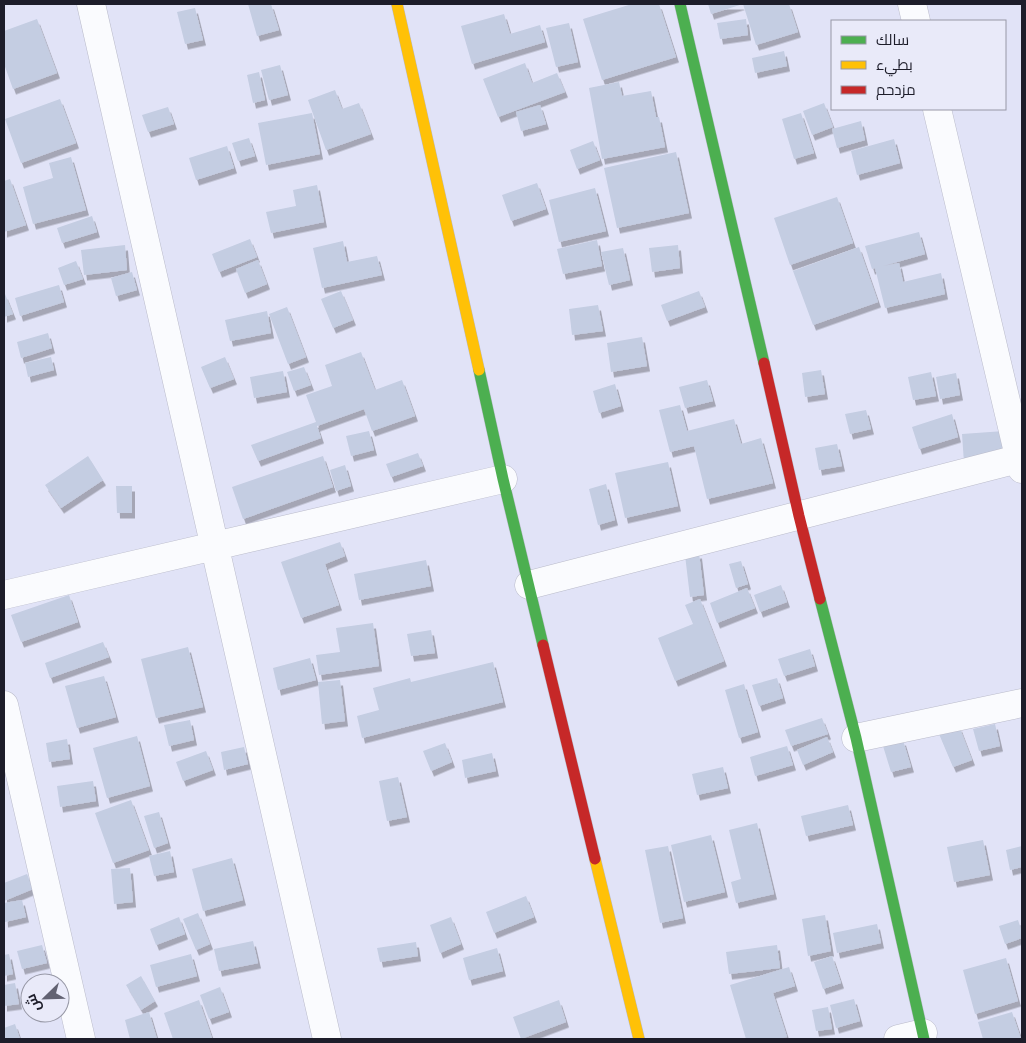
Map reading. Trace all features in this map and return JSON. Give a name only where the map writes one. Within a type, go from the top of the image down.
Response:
[{"type":"street","points":[[91,4],[327,1039]]},
{"type":"street","points":[[397,4],[503,479],[639,1039]]},
{"type":"street","points":[[680,4],[799,516],[856,738],[915,1037]]},
{"type":"street","points":[[912,4],[916,20]]},
{"type":"street","points":[[529,585],[1021,462],[937,110]]},
{"type":"street","points":[[4,595],[503,479]]},
{"type":"street","points":[[856,738],[1022,703]]},
{"type":"street","points":[[4,705],[81,1039]]},
{"type":"building","points":[[248,4],[271,4],[279,30],[257,36]]},
{"type":"building","points":[[632,4],[659,4],[676,57],[602,80],[583,19]]},
{"type":"building","points":[[708,4],[743,4],[711,14]]},
{"type":"building","points":[[743,4],[789,4],[798,32],[756,45]]},
{"type":"building","points":[[195,8],[203,40],[185,44],[177,12]]},
{"type":"building","points":[[504,14],[510,34],[540,25],[545,42],[472,64],[461,26]]},
{"type":"building","points":[[37,19],[57,73],[13,89],[4,64],[4,31]]},
{"type":"building","points":[[746,19],[748,35],[720,39],[717,23]]},
{"type":"building","points":[[569,23],[578,62],[556,67],[546,28]]},
{"type":"building","points":[[784,51],[787,66],[755,73],[752,58]]},
{"type":"building","points":[[525,63],[532,83],[557,73],[565,92],[498,117],[483,79]]},
{"type":"building","points":[[280,65],[288,95],[269,100],[261,70]]},
{"type":"building","points":[[259,72],[265,100],[253,103],[247,75]]},
{"type":"building","points":[[619,82],[622,96],[651,91],[665,147],[602,159],[589,88]]},
{"type":"building","points":[[335,90],[342,109],[359,103],[371,134],[326,150],[308,100]]},
{"type":"building","points":[[60,99],[76,143],[21,163],[5,119]]},
{"type":"building","points":[[824,103],[833,127],[812,135],[803,111]]},
{"type":"building","points":[[540,105],[546,124],[521,131],[516,112]]},
{"type":"building","points":[[168,107],[174,124],[148,132],[142,115]]},
{"type":"building","points":[[312,113],[320,154],[266,165],[258,123]]},
{"type":"building","points":[[801,113],[814,153],[794,159],[782,119]]},
{"type":"building","points":[[861,121],[865,140],[837,148],[832,129]]},
{"type":"building","points":[[249,138],[255,156],[238,161],[232,143]]},
{"type":"building","points":[[894,139],[900,163],[857,175],[851,151]]},
{"type":"building","points":[[593,141],[600,160],[577,169],[570,150]]},
{"type":"building","points":[[227,146],[234,168],[196,180],[189,158]]},
{"type":"building","points":[[676,152],[689,213],[617,228],[604,168]]},
{"type":"building","points":[[71,157],[86,210],[33,224],[23,187],[53,178],[49,163]]},
{"type":"building","points":[[10,179],[26,225],[4,232],[4,181]]},
{"type":"building","points":[[537,183],[546,209],[511,221],[502,195]]},
{"type":"building","points":[[317,185],[324,222],[271,233],[266,212],[296,206],[293,190]]},
{"type":"building","points":[[595,188],[606,231],[559,242],[549,200]]},
{"type":"building","points":[[837,197],[853,243],[790,265],[774,218]]},
{"type":"building","points":[[92,216],[97,232],[62,243],[57,228]]},
{"type":"building","points":[[919,232],[925,254],[883,266],[899,263],[903,282],[941,273],[945,294],[885,308],[875,268],[872,269],[865,246]]},
{"type":"building","points":[[250,239],[257,257],[219,272],[212,254]]},
{"type":"building","points":[[597,240],[602,266],[563,274],[557,249]]},
{"type":"building","points":[[343,241],[347,262],[377,256],[382,275],[322,288],[313,248]]},
{"type":"building","points":[[125,245],[127,270],[84,275],[81,250]]},
{"type":"building","points":[[678,245],[680,268],[652,272],[649,248]]},
{"type":"building","points":[[859,247],[878,302],[813,325],[793,271]]},
{"type":"building","points":[[623,248],[630,280],[609,285],[601,252]]},
{"type":"building","points":[[258,260],[267,284],[245,293],[236,269]]},
{"type":"building","points":[[76,261],[83,279],[64,285],[58,268]]},
{"type":"building","points":[[132,272],[137,290],[116,296],[111,278]]},
{"type":"building","points":[[59,285],[64,302],[20,316],[15,298]]},
{"type":"building","points":[[341,291],[353,320],[333,328],[321,299]]},
{"type":"building","points":[[699,291],[705,307],[667,321],[661,305]]},
{"type":"building","points":[[4,294],[13,314],[4,317]]},
{"type":"building","points":[[598,305],[603,331],[572,335],[569,309]]},
{"type":"building","points":[[287,307],[306,357],[288,364],[269,314]]},
{"type":"building","points":[[267,311],[271,333],[230,341],[225,320]]},
{"type":"building","points":[[48,333],[52,348],[21,358],[17,342]]},
{"type":"building","points":[[642,337],[647,366],[611,372],[607,343]]},
{"type":"building","points":[[361,352],[375,390],[402,380],[415,416],[372,431],[364,409],[317,426],[321,438],[258,461],[251,445],[316,422],[306,395],[332,386],[325,365]]},
{"type":"building","points":[[51,357],[54,370],[28,377],[25,363]]},
{"type":"building","points":[[225,357],[234,379],[210,388],[201,367]]},
{"type":"building","points":[[304,367],[311,385],[294,391],[287,372]]},
{"type":"building","points":[[821,370],[825,394],[805,397],[802,373]]},
{"type":"building","points":[[283,371],[287,392],[254,398],[250,377]]},
{"type":"building","points":[[931,372],[936,396],[913,400],[908,377]]},
{"type":"building","points":[[956,373],[960,395],[940,399],[936,377]]},
{"type":"building","points":[[707,380],[713,401],[685,408],[679,387]]},
{"type":"building","points":[[615,384],[621,406],[599,413],[593,391]]},
{"type":"building","points":[[680,405],[687,431],[734,419],[741,444],[761,438],[773,483],[707,499],[694,446],[670,452],[659,410]]},
{"type":"building","points":[[866,410],[871,429],[850,434],[845,414]]},
{"type":"building","points":[[952,414],[958,437],[919,449],[912,427]]},
{"type":"building","points":[[369,431],[374,450],[351,456],[346,436]]},
{"type":"building","points":[[1004,431],[1006,460],[964,463],[962,434]]},
{"type":"building","points":[[837,444],[842,466],[819,470],[815,448]]},
{"type":"building","points":[[418,453],[423,466],[391,477],[386,464]]},
{"type":"building","points":[[88,456],[103,480],[61,508],[45,485]]},
{"type":"building","points":[[323,456],[333,487],[243,519],[232,487]]},
{"type":"building","points":[[668,462],[678,506],[625,518],[615,473]]},
{"type":"building","points":[[345,465],[351,486],[336,491],[330,470]]},
{"type":"building","points":[[606,484],[615,520],[598,525],[589,489]]},
{"type":"building","points":[[116,486],[132,486],[132,513],[117,513]]},
{"type":"building","points":[[340,542],[345,556],[325,564],[339,605],[301,618],[281,562]]},
{"type":"building","points":[[699,553],[704,595],[690,597],[685,555]]},
{"type":"building","points":[[426,560],[431,586],[359,600],[354,574]]},
{"type":"building","points":[[741,561],[748,584],[736,588],[729,564]]},
{"type":"building","points":[[781,585],[787,602],[760,612],[754,595]]},
{"type":"building","points":[[747,588],[755,608],[717,623],[710,603]]},
{"type":"building","points":[[69,595],[78,622],[21,642],[11,615]]},
{"type":"building","points":[[700,599],[724,661],[675,681],[658,638],[693,624],[685,605]]},
{"type":"building","points":[[373,623],[379,666],[319,675],[316,655],[340,652],[336,628]]},
{"type":"building","points":[[431,630],[435,653],[411,656],[407,634]]},
{"type":"building","points":[[103,642],[109,657],[50,678],[45,663]]},
{"type":"building","points":[[188,647],[203,707],[156,718],[141,659]]},
{"type":"building","points":[[810,649],[815,666],[784,676],[778,659]]},
{"type":"building","points":[[310,658],[316,680],[278,690],[273,668]]},
{"type":"building","points":[[493,662],[503,702],[362,738],[357,716],[379,710],[373,688],[410,678],[411,682]]},
{"type":"building","points":[[104,676],[116,717],[77,728],[65,686]]},
{"type":"building","points":[[777,678],[783,698],[759,706],[752,685]]},
{"type":"building","points":[[340,680],[345,721],[322,724],[318,682]]},
{"type":"building","points":[[744,684],[758,732],[739,738],[725,690]]},
{"type":"building","points":[[822,718],[828,734],[791,746],[785,730]]},
{"type":"building","points":[[190,720],[194,740],[169,746],[164,725]]},
{"type":"building","points":[[995,724],[1000,746],[979,751],[973,729]]},
{"type":"building","points":[[959,726],[972,760],[953,767],[939,734]]},
{"type":"building","points":[[137,736],[150,786],[107,798],[93,748]]},
{"type":"building","points":[[827,737],[833,752],[803,765],[797,750]]},
{"type":"building","points":[[67,739],[70,759],[49,762],[46,743]]},
{"type":"building","points":[[903,740],[911,767],[891,772],[883,746]]},
{"type":"building","points":[[445,743],[452,762],[431,771],[423,751]]},
{"type":"building","points":[[787,746],[793,765],[755,776],[750,757]]},
{"type":"building","points":[[244,747],[248,764],[224,770],[221,752]]},
{"type":"building","points":[[206,751],[213,770],[183,781],[176,762]]},
{"type":"building","points":[[492,753],[496,771],[465,778],[462,760]]},
{"type":"building","points":[[723,767],[728,788],[697,795],[692,774]]},
{"type":"building","points":[[398,777],[407,817],[387,821],[379,781]]},
{"type":"building","points":[[93,781],[96,801],[60,807],[57,786]]},
{"type":"building","points":[[131,800],[149,850],[113,863],[95,813]]},
{"type":"building","points":[[848,805],[853,825],[806,836],[801,816]]},
{"type":"building","points":[[159,812],[168,843],[154,848],[144,816]]},
{"type":"building","points":[[757,823],[774,894],[736,903],[731,882],[741,879],[729,830]]},
{"type":"building","points":[[711,835],[725,892],[684,902],[671,845]]},
{"type":"building","points":[[983,840],[990,875],[954,882],[947,847]]},
{"type":"building","points":[[668,846],[683,918],[660,923],[645,850]]},
{"type":"building","points":[[1022,846],[1022,867],[1010,870],[1006,850]]},
{"type":"building","points":[[170,851],[174,872],[154,876],[149,856]]},
{"type":"building","points":[[232,858],[243,900],[203,911],[192,869]]},
{"type":"building","points":[[130,868],[133,902],[114,904],[111,869]]},
{"type":"building","points":[[27,874],[33,889],[4,901],[4,883]]},
{"type":"building","points":[[526,896],[534,917],[494,933],[486,912]]},
{"type":"building","points":[[22,900],[26,917],[5,922],[4,903]]},
{"type":"building","points":[[198,913],[210,944],[196,950],[183,919]]},
{"type":"building","points":[[825,915],[831,951],[808,956],[802,919]]},
{"type":"building","points":[[179,917],[185,934],[156,945],[150,929]]},
{"type":"building","points":[[451,917],[461,944],[440,953],[430,925]]},
{"type":"building","points":[[1018,920],[1022,938],[1005,944],[999,926]]},
{"type":"building","points":[[877,924],[881,943],[837,953],[833,933]]},
{"type":"building","points":[[253,941],[258,963],[219,971],[214,949]]},
{"type":"building","points":[[416,942],[418,956],[380,962],[377,948]]},
{"type":"building","points":[[42,945],[47,963],[22,969],[17,951]]},
{"type":"building","points":[[777,945],[780,968],[729,974],[726,952]]},
{"type":"building","points":[[497,948],[503,971],[469,980],[463,958]]},
{"type":"building","points":[[9,954],[13,974],[4,976],[4,955]]},
{"type":"building","points":[[191,954],[197,976],[156,987],[150,965]]},
{"type":"building","points":[[832,956],[841,983],[823,989],[814,962]]},
{"type":"building","points":[[1006,958],[1018,1001],[975,1014],[963,970]]},
{"type":"building","points":[[789,967],[795,986],[773,993],[787,1037],[778,1039],[746,1039],[730,985]]},
{"type":"building","points":[[141,976],[155,1001],[141,1010],[126,985]]},
{"type":"building","points":[[15,983],[19,1004],[4,1006],[4,985]]},
{"type":"building","points":[[220,987],[229,1012],[209,1019],[200,995]]},
{"type":"building","points":[[854,999],[860,1021],[836,1028],[830,1005]]},
{"type":"building","points":[[199,1000],[212,1038],[173,1039],[164,1013]]},
{"type":"building","points":[[559,1000],[566,1022],[521,1039],[513,1017]]},
{"type":"building","points":[[828,1007],[832,1029],[816,1031],[812,1010]]},
{"type":"building","points":[[149,1012],[157,1039],[130,1039],[125,1020]]},
{"type":"building","points":[[1012,1012],[1021,1039],[983,1039],[978,1022]]},
{"type":"building","points":[[15,1024],[20,1039],[4,1039],[4,1028]]},
{"type":"traffic: fast","points":[[680,4],[764,363]]},
{"type":"traffic: fast","points":[[479,370],[543,645]]},
{"type":"traffic: fast","points":[[820,599],[856,738],[924,1039]]},
{"type":"traffic: slow","points":[[397,4],[479,370]]},
{"type":"traffic: slow","points":[[595,859],[639,1039]]},
{"type":"traffic: jam","points":[[764,363],[820,599]]},
{"type":"traffic: jam","points":[[543,645],[595,859]]}]
